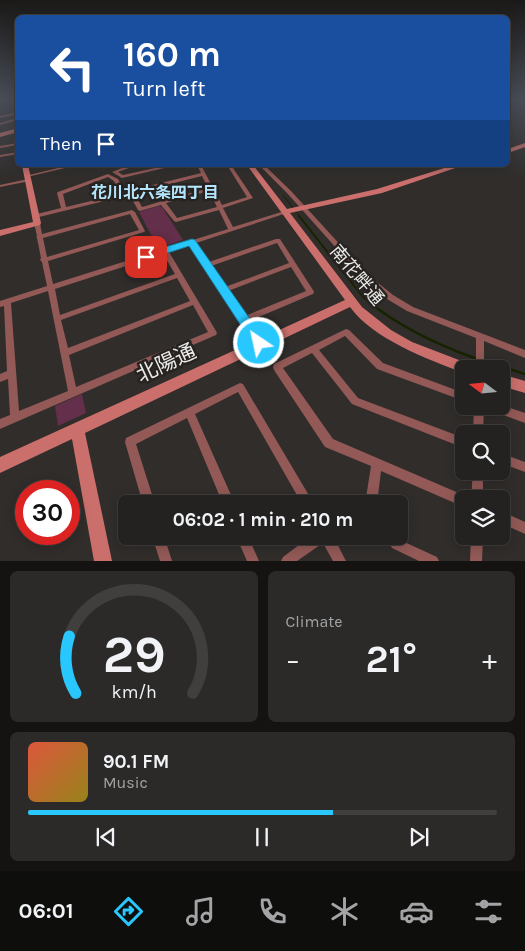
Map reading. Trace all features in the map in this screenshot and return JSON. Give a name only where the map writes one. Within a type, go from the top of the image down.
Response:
[{"type":"street","points":[[0,135],[15,131]]},
{"type":"street","points":[[0,147],[15,144]]},
{"type":"street","points":[[510,149],[525,145]]},
{"type":"street","points":[[0,156],[15,154]]},
{"type":"street","points":[[25,167],[43,260],[51,288],[73,393]]},
{"type":"street","points":[[0,186],[61,167]]},
{"type":"street","points":[[129,167],[114,172],[122,177],[166,167]]},
{"type":"street","points":[[200,167],[231,229]]},
{"type":"street","points":[[163,203],[176,220],[250,198],[230,167]]},
{"type":"street","name":"南花畔通","points":[[252,167],[294,210],[350,302],[370,320],[408,345],[455,364]]},
{"type":"street","points":[[263,167],[289,192],[294,210],[390,298],[410,309],[525,354]]},
{"type":"street","points":[[15,418],[9,336],[4,303],[231,229],[294,210],[379,191],[455,167]]},
{"type":"street","points":[[204,174],[131,192],[140,209],[211,189]]},
{"type":"street","points":[[0,233],[64,209],[123,195],[116,180],[108,175],[60,193],[64,209]]},
{"type":"street","points":[[39,237],[132,212],[142,231],[43,260]]},
{"type":"street","points":[[207,265],[278,240],[310,292],[244,320]]},
{"type":"street","points":[[192,242],[259,343]]},
{"type":"street","points":[[0,424],[213,333],[165,251]]},
{"type":"street","points":[[224,290],[293,264]]},
{"type":"street","points":[[57,318],[179,276]]},
{"type":"street","points":[[64,353],[194,302]]},
{"type":"street","name":"北陽通","points":[[0,464],[350,302]]},
{"type":"street","points":[[455,394],[380,366],[346,332],[277,367],[330,443],[455,497]]},
{"type":"street","points":[[0,339],[9,336]]},
{"type":"street","points":[[480,337],[480,360]]},
{"type":"street","points":[[313,349],[355,401],[455,440]]},
{"type":"street","points":[[0,378],[11,373]]},
{"type":"street","points":[[510,383],[525,387]]},
{"type":"street","points":[[145,495],[130,442],[240,387],[303,495]]},
{"type":"street","points":[[190,412],[224,495]]},
{"type":"street","points":[[510,413],[525,418]]},
{"type":"street","points":[[77,429],[103,561]]},
{"type":"street","points":[[510,461],[525,467]]},
{"type":"street","points":[[373,495],[378,463]]},
{"type":"street","points":[[510,521],[525,528]]},
{"type":"street","points":[[161,545],[166,561]]},
{"type":"street","points":[[246,545],[253,561]]},
{"type":"street","points":[[288,561],[310,545]]},
{"type":"street","points":[[331,545],[340,561]]},
{"type":"street","points":[[398,545],[433,561]]},
{"type":"street","points":[[476,561],[477,545]]},
{"type":"shaded area","points":[[159,206],[162,207],[183,240],[158,248],[139,212]]},
{"type":"shaded area","points":[[82,394],[86,413],[58,426],[55,406]]},
{"type":"waterway","points":[[283,195],[300,217]]},
{"type":"waterway","points":[[299,216],[363,297],[370,303]]},
{"type":"waterway","points":[[369,302],[394,320],[420,335],[477,359]]},
{"type":"waterway","points":[[510,369],[525,374]]},
{"type":"district","name":"花川北六条四丁目","points":[[155,192]]},
{"type":"route","points":[[146,257],[192,242],[259,343]]}]
